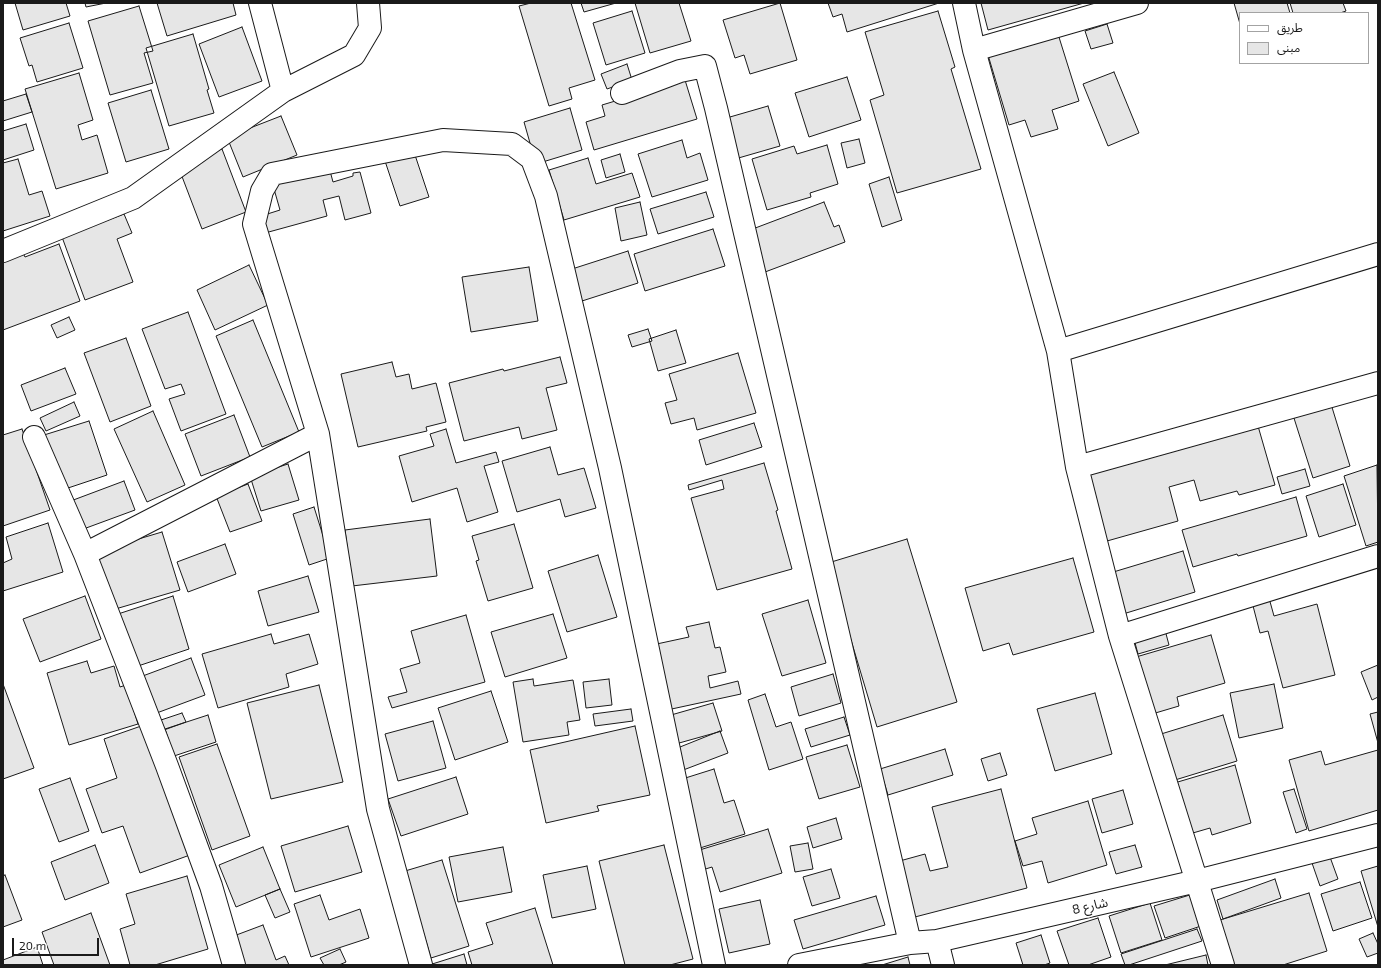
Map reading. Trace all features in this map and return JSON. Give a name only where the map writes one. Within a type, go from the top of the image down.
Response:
[{"type":"street","points":[[260,3],[283,91]]},
{"type":"street","points":[[3,251],[133,198],[283,91],[354,55],[370,28],[368,3]]},
{"type":"street","points":[[964,3],[974,50],[1058,351],[1077,468],[1120,636],[1223,965]]},
{"type":"street","points":[[974,50],[1137,3]]},
{"type":"street","points":[[622,93],[680,71],[705,66],[910,943]]},
{"type":"street","points":[[421,965],[378,809],[318,434],[254,224],[262,191],[272,174],[443,140],[512,144],[532,159],[546,196],[611,476],[714,965]]},
{"type":"street","points":[[1058,351],[1378,254]]},
{"type":"street","points":[[1077,468],[1378,382]]},
{"type":"street","points":[[85,554],[318,434]]},
{"type":"street","points":[[34,437],[85,554],[167,766],[211,886],[234,965]]},
{"type":"street","points":[[1120,636],[1378,556]]},
{"type":"street","name":"شارع 8","points":[[799,965],[910,943],[937,941],[1197,881],[1378,835]]},
{"type":"street","points":[[937,941],[943,965]]},
{"type":"building","points":[[15,3],[66,3],[70,16],[23,30]]},
{"type":"building","points":[[85,3],[106,3],[86,7]]},
{"type":"building","points":[[157,3],[233,3],[236,15],[167,36]]},
{"type":"building","points":[[531,3],[571,3],[595,80],[569,88],[572,99],[549,106],[519,6]]},
{"type":"building","points":[[581,3],[616,3],[584,12]]},
{"type":"building","points":[[635,3],[679,3],[691,41],[650,53]]},
{"type":"building","points":[[780,3],[797,60],[750,74],[744,55],[735,58],[723,20]]},
{"type":"building","points":[[828,3],[939,3],[847,32],[842,14],[833,17]]},
{"type":"building","points":[[981,3],[1084,3],[988,30]]},
{"type":"building","points":[[1234,3],[1287,3],[1290,12],[1239,12],[1239,20]]},
{"type":"building","points":[[1290,3],[1343,3],[1346,11],[1343,12],[1293,12]]},
{"type":"building","points":[[139,6],[153,51],[144,53],[153,83],[110,95],[88,21]]},
{"type":"building","points":[[632,11],[645,53],[606,65],[593,23]]},
{"type":"building","points":[[938,11],[955,67],[951,69],[981,169],[897,193],[870,100],[884,95],[865,32]]},
{"type":"building","points":[[69,23],[83,68],[37,82],[32,65],[29,66],[20,38]]},
{"type":"building","points":[[1107,24],[1113,43],[1091,49],[1085,31]]},
{"type":"building","points":[[242,27],[262,81],[219,97],[199,44]]},
{"type":"building","points":[[193,34],[209,89],[207,90],[214,113],[169,126],[146,48]]},
{"type":"building","points":[[1058,34],[1079,101],[1052,110],[1058,129],[1031,137],[1025,120],[1009,125],[988,55]]},
{"type":"building","points":[[627,64],[632,80],[607,89],[601,74]]},
{"type":"building","points":[[1114,72],[1139,133],[1108,146],[1083,84]]},
{"type":"building","points":[[79,73],[93,120],[78,125],[82,140],[97,135],[108,173],[56,189],[25,89]]},
{"type":"building","points":[[847,77],[861,120],[809,137],[795,93]]},
{"type":"building","points":[[685,80],[697,119],[594,150],[586,122],[605,116],[602,105]]},
{"type":"building","points":[[151,90],[169,149],[126,162],[108,103]]},
{"type":"building","points":[[26,94],[32,112],[3,121],[3,101]]},
{"type":"building","points":[[768,106],[780,146],[735,159],[723,119]]},
{"type":"building","points":[[570,108],[582,150],[536,164],[524,122]]},
{"type":"building","points":[[281,116],[297,155],[243,177],[227,137]]},
{"type":"building","points":[[26,124],[34,150],[3,160],[3,131]]},
{"type":"building","points":[[859,139],[865,163],[847,168],[841,143]]},
{"type":"building","points":[[682,140],[687,158],[700,153],[708,180],[652,197],[638,154]]},
{"type":"building","points":[[827,145],[838,184],[810,193],[811,197],[767,210],[752,159],[794,146],[797,154]]},
{"type":"building","points":[[222,149],[246,212],[202,229],[178,166]]},
{"type":"building","points":[[413,149],[429,197],[400,206],[384,158]]},
{"type":"building","points":[[620,154],[625,172],[606,178],[601,160]]},
{"type":"building","points":[[588,158],[596,184],[632,173],[640,197],[564,220],[549,170]]},
{"type":"building","points":[[18,159],[29,195],[42,191],[50,216],[3,231],[3,163]]},
{"type":"building","points":[[329,167],[333,182],[353,176],[353,173],[360,172],[371,213],[345,220],[339,196],[323,200],[327,216],[265,233],[261,216],[280,210],[272,182]]},
{"type":"building","points":[[889,177],[902,220],[882,227],[869,184]]},
{"type":"building","points":[[706,192],[714,217],[658,234],[650,209]]},
{"type":"building","points":[[640,202],[647,235],[621,241],[615,208]]},
{"type":"building","points":[[824,202],[834,227],[839,225],[845,242],[765,272],[750,230]]},
{"type":"building","points":[[124,214],[132,233],[117,239],[133,282],[85,300],[62,237]]},
{"type":"building","points":[[713,229],[725,266],[645,291],[634,254]]},
{"type":"building","points":[[59,244],[80,301],[3,330],[3,261],[23,253],[25,257]]},
{"type":"building","points":[[628,251],[638,283],[582,301],[572,269]]},
{"type":"building","points":[[249,265],[268,305],[215,330],[197,290]]},
{"type":"building","points":[[529,267],[538,321],[471,332],[462,277]]},
{"type":"building","points":[[188,312],[226,414],[181,431],[169,399],[185,394],[181,384],[165,389],[142,329]]},
{"type":"building","points":[[69,317],[75,330],[57,338],[51,325]]},
{"type":"building","points":[[253,320],[299,432],[262,447],[216,336]]},
{"type":"building","points":[[648,329],[652,341],[632,347],[628,335]]},
{"type":"building","points":[[676,330],[686,363],[658,371],[649,339]]},
{"type":"building","points":[[126,338],[151,406],[110,422],[84,353]]},
{"type":"building","points":[[738,353],[756,413],[697,430],[694,418],[671,424],[665,403],[677,400],[669,374]]},
{"type":"building","points":[[560,357],[567,383],[546,388],[557,430],[522,439],[519,427],[464,441],[449,383],[503,369],[504,371]]},
{"type":"building","points":[[392,362],[396,377],[409,374],[412,389],[436,383],[446,422],[426,427],[427,431],[358,447],[341,374]]},
{"type":"building","points":[[65,368],[76,394],[31,411],[21,385]]},
{"type":"building","points":[[74,402],[80,416],[46,431],[40,418]]},
{"type":"building","points":[[1331,404],[1350,466],[1313,478],[1293,415]]},
{"type":"building","points":[[153,411],[185,485],[147,502],[114,429]]},
{"type":"building","points":[[234,415],[250,457],[201,476],[185,434]]},
{"type":"building","points":[[89,421],[107,475],[62,490],[44,435]]},
{"type":"building","points":[[754,423],[762,447],[706,465],[699,440]]},
{"type":"building","points":[[1258,426],[1275,485],[1239,495],[1237,491],[1200,501],[1194,480],[1169,487],[1178,521],[1107,541],[1087,475]]},
{"type":"building","points":[[22,429],[50,510],[3,526],[3,435]]},
{"type":"building","points":[[446,429],[456,463],[496,452],[499,462],[484,466],[498,512],[467,522],[457,488],[412,502],[399,456],[434,446],[430,434]]},
{"type":"building","points":[[550,447],[558,475],[584,468],[596,508],[565,517],[560,499],[517,512],[502,461]]},
{"type":"building","points":[[764,463],[778,510],[776,511],[792,569],[717,590],[691,498],[724,489],[722,480],[689,490],[688,485]]},
{"type":"building","points":[[288,464],[299,500],[261,511],[250,476]]},
{"type":"building","points":[[1377,465],[1378,542],[1366,546],[1344,476]]},
{"type":"building","points":[[1305,469],[1310,486],[1282,494],[1277,477]]},
{"type":"building","points":[[124,481],[135,510],[78,531],[68,502]]},
{"type":"building","points":[[248,484],[262,521],[230,532],[216,496]]},
{"type":"building","points":[[1343,484],[1356,525],[1319,537],[1306,496]]},
{"type":"building","points":[[1296,497],[1307,536],[1193,567],[1182,530]]},
{"type":"building","points":[[314,507],[330,558],[309,565],[293,514]]},
{"type":"building","points":[[430,519],[437,576],[352,586],[345,530]]},
{"type":"building","points":[[48,523],[63,572],[3,591],[3,563],[12,559],[6,537]]},
{"type":"building","points":[[514,524],[533,588],[488,601],[476,561],[479,560],[472,536]]},
{"type":"building","points":[[162,532],[180,590],[112,610],[95,552]]},
{"type":"building","points":[[907,539],[957,702],[877,727],[828,563]]},
{"type":"building","points":[[225,544],[236,574],[188,592],[177,562]]},
{"type":"building","points":[[1183,551],[1195,592],[1123,614],[1110,573]]},
{"type":"building","points":[[598,555],[617,617],[567,632],[548,571]]},
{"type":"building","points":[[1073,558],[1094,632],[1013,655],[1009,643],[983,651],[965,588]]},
{"type":"building","points":[[308,576],[319,612],[268,626],[258,591]]},
{"type":"building","points":[[85,596],[101,639],[40,662],[23,619]]},
{"type":"building","points":[[173,596],[189,649],[135,667],[118,614]]},
{"type":"building","points":[[1269,598],[1274,616],[1317,604],[1335,675],[1283,688],[1268,631],[1260,633],[1252,602]]},
{"type":"building","points":[[808,600],[826,663],[782,676],[762,614]]},
{"type":"building","points":[[553,614],[567,658],[505,677],[491,632]]},
{"type":"building","points":[[466,615],[485,682],[392,708],[388,697],[407,692],[400,669],[420,663],[411,631]]},
{"type":"building","points":[[709,622],[715,648],[720,647],[726,672],[708,676],[710,688],[738,681],[741,694],[667,710],[652,645],[689,637],[686,627]]},
{"type":"building","points":[[1165,630],[1169,645],[1138,654],[1134,639]]},
{"type":"building","points":[[271,634],[274,644],[309,634],[318,664],[286,674],[289,687],[218,708],[202,654]]},
{"type":"building","points":[[1211,635],[1225,683],[1177,697],[1179,706],[1152,714],[1136,657]]},
{"type":"building","points":[[191,658],[205,695],[154,714],[140,677]]},
{"type":"building","points":[[87,661],[91,673],[114,666],[120,687],[126,685],[138,724],[69,745],[47,673]]},
{"type":"building","points":[[1378,665],[1378,697],[1372,700],[1361,672]]},
{"type":"building","points":[[833,674],[841,703],[799,716],[791,687]]},
{"type":"building","points":[[533,679],[534,686],[573,680],[580,720],[567,722],[569,735],[523,742],[513,682]]},
{"type":"building","points":[[609,679],[612,705],[586,708],[583,682]]},
{"type":"building","points":[[3,684],[34,768],[3,779]]},
{"type":"building","points":[[1274,684],[1283,728],[1239,738],[1230,693]]},
{"type":"building","points":[[319,685],[343,782],[271,799],[247,703]]},
{"type":"building","points":[[491,691],[508,742],[455,760],[438,708]]},
{"type":"building","points":[[1095,693],[1112,754],[1055,771],[1037,709]]},
{"type":"building","points":[[765,694],[776,727],[791,722],[803,759],[769,770],[748,700]]},
{"type":"building","points":[[713,703],[722,731],[672,745],[664,717]]},
{"type":"building","points":[[631,709],[633,721],[595,726],[593,714]]},
{"type":"building","points":[[1378,712],[1378,743],[1370,714]]},
{"type":"building","points":[[182,713],[186,722],[164,730],[161,720]]},
{"type":"building","points":[[208,715],[216,742],[174,756],[165,729]]},
{"type":"building","points":[[1223,715],[1237,761],[1175,780],[1161,734]]},
{"type":"building","points":[[844,717],[850,735],[811,747],[805,729]]},
{"type":"building","points":[[433,721],[446,768],[398,781],[385,734]]},
{"type":"building","points":[[144,725],[190,855],[140,873],[123,826],[102,833],[86,789],[117,778],[104,739]]},
{"type":"building","points":[[635,726],[650,795],[597,806],[599,811],[546,823],[530,750]]},
{"type":"building","points":[[720,731],[728,753],[678,772],[670,751]]},
{"type":"building","points":[[217,744],[250,836],[212,850],[179,757]]},
{"type":"building","points":[[847,745],[860,787],[819,799],[806,757]]},
{"type":"building","points":[[945,749],[953,775],[888,795],[880,769]]},
{"type":"building","points":[[1378,750],[1378,810],[1309,831],[1289,760],[1321,751],[1325,765]]},
{"type":"building","points":[[1000,753],[1007,775],[988,781],[981,759]]},
{"type":"building","points":[[1235,765],[1251,823],[1212,835],[1210,828],[1186,835],[1171,784]]},
{"type":"building","points":[[714,769],[724,803],[734,800],[745,834],[700,848],[679,780]]},
{"type":"building","points":[[456,777],[468,814],[401,836],[388,799]]},
{"type":"building","points":[[70,778],[89,831],[59,842],[39,789]]},
{"type":"building","points":[[1001,789],[1027,888],[911,918],[896,862],[925,854],[930,871],[948,867],[932,807]]},
{"type":"building","points":[[1294,789],[1307,829],[1296,833],[1283,792]]},
{"type":"building","points":[[1123,790],[1133,824],[1102,833],[1092,799]]},
{"type":"building","points":[[1088,801],[1107,865],[1048,883],[1042,861],[1023,866],[1015,841],[1037,834],[1032,818]]},
{"type":"building","points":[[836,818],[842,839],[813,848],[807,827]]},
{"type":"building","points":[[348,826],[362,872],[295,892],[281,846]]},
{"type":"building","points":[[768,829],[782,873],[720,892],[712,867],[699,871],[693,852]]},
{"type":"building","points":[[808,843],[813,869],[795,872],[790,846]]},
{"type":"building","points":[[95,845],[109,883],[65,900],[51,862]]},
{"type":"building","points":[[664,845],[693,959],[670,965],[625,965],[599,861]]},
{"type":"building","points":[[1135,845],[1142,867],[1116,874],[1109,852]]},
{"type":"building","points":[[263,847],[280,889],[236,907],[219,865]]},
{"type":"building","points":[[503,847],[512,892],[458,902],[449,857]]},
{"type":"building","points":[[1330,857],[1338,879],[1320,886],[1312,863]]},
{"type":"building","points":[[442,860],[469,946],[431,958],[405,871]]},
{"type":"building","points":[[587,866],[596,909],[552,918],[543,875]]},
{"type":"building","points":[[1378,866],[1378,927],[1361,871]]},
{"type":"building","points":[[831,869],[840,898],[812,906],[803,877]]},
{"type":"building","points":[[5,875],[22,920],[3,927],[3,876]]},
{"type":"building","points":[[187,876],[208,949],[155,965],[130,965],[120,929],[135,924],[126,894]]},
{"type":"building","points":[[1275,879],[1281,898],[1223,919],[1217,900]]},
{"type":"building","points":[[1360,882],[1372,918],[1333,931],[1321,894]]},
{"type":"building","points":[[280,889],[290,912],[275,918],[265,895]]},
{"type":"building","points":[[1309,893],[1327,951],[1283,965],[1234,965],[1220,920]]},
{"type":"building","points":[[1193,894],[1204,925],[1165,938],[1154,906]]},
{"type":"building","points":[[320,895],[329,920],[360,909],[369,938],[311,957],[294,904]]},
{"type":"building","points":[[876,896],[885,925],[803,949],[794,920]]},
{"type":"building","points":[[760,900],[770,944],[729,953],[719,909]]},
{"type":"building","points":[[1150,903],[1162,940],[1121,953],[1109,916]]},
{"type":"building","points":[[535,908],[553,965],[472,965],[468,952],[493,944],[486,923]]},
{"type":"building","points":[[91,913],[110,965],[54,965],[42,932]]},
{"type":"building","points":[[1098,918],[1111,957],[1088,965],[1069,965],[1057,931]]},
{"type":"building","points":[[263,925],[276,960],[285,956],[289,965],[242,965],[231,937]]},
{"type":"building","points":[[1197,929],[1202,941],[1125,965],[1121,954]]},
{"type":"building","points":[[1373,933],[1378,944],[1378,953],[1367,957],[1359,939]]},
{"type":"building","points":[[1041,935],[1050,963],[1044,965],[1023,965],[1016,943]]},
{"type":"building","points":[[37,947],[43,965],[3,965],[3,960]]},
{"type":"building","points":[[340,949],[346,962],[339,965],[324,965],[320,958]]},
{"type":"building","points":[[464,954],[467,965],[429,965]]},
{"type":"building","points":[[1206,955],[1208,965],[1165,965]]},
{"type":"building","points":[[908,957],[910,965],[882,965]]}]
